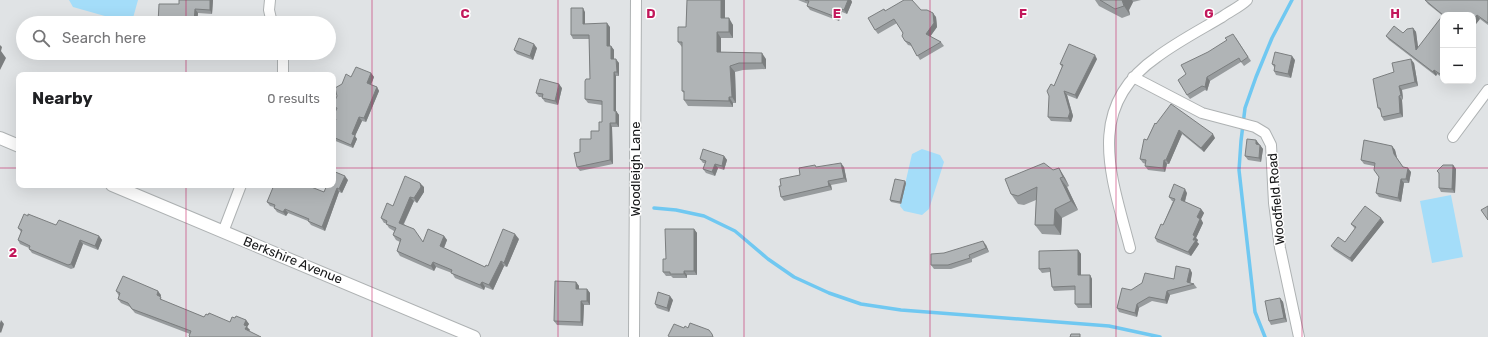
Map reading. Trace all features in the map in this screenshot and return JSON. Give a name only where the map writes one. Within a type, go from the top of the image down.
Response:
[{"type":"street","points":[[270,0],[269,10],[270,16]]},
{"type":"street","name":"Woodleigh Lane","points":[[634,337],[636,0]]},
{"type":"street","points":[[1130,248],[1108,153],[1109,134],[1115,106],[1133,77],[1156,57],[1247,0]]},
{"type":"street","points":[[283,72],[284,60]]},
{"type":"street","name":"Woodfield Road","points":[[1133,77],[1202,113],[1262,129],[1269,139],[1271,145],[1274,203],[1280,248],[1300,337]]},
{"type":"street","points":[[1453,137],[1488,90]]},
{"type":"street","points":[[0,138],[16,145]]},
{"type":"street","name":"Berkshire Avenue","points":[[119,188],[474,337]]},
{"type":"street","points":[[223,232],[240,188]]},
{"type":"shaded area","points":[[69,0],[138,0],[134,16],[105,16],[73,7]]},
{"type":"shaded area","points":[[922,149],[940,155],[944,162],[929,209],[922,215],[904,211],[900,206],[912,154]]},
{"type":"shaded area","points":[[1451,195],[1463,257],[1432,263],[1420,201]]},
{"type":"building","points":[[179,0],[210,0],[210,10],[195,9],[194,16],[158,16],[159,4],[179,4]]},
{"type":"building","points":[[687,0],[721,0],[721,18],[729,18],[729,32],[717,32],[717,52],[762,53],[762,63],[739,63],[730,66],[732,97],[729,97],[729,101],[684,100],[684,91],[682,91],[682,42],[678,42],[678,27],[686,27]]},
{"type":"building","points":[[805,0],[848,0],[844,10],[839,8],[836,17],[807,6],[809,1]]},
{"type":"building","points":[[904,0],[912,0],[921,10],[927,10],[933,13],[934,23],[926,34],[941,42],[917,56],[910,43],[905,41],[902,36],[903,33],[894,19],[875,30],[868,18],[884,9],[885,11]]},
{"type":"building","points":[[1100,0],[1122,0],[1124,6],[1115,9]]},
{"type":"building","points":[[1425,0],[1488,0],[1488,23],[1477,15],[1476,16],[1476,12],[1440,12]]},
{"type":"building","points":[[571,8],[583,8],[583,24],[607,23],[607,46],[611,46],[611,59],[616,59],[617,72],[614,72],[614,111],[616,111],[616,123],[610,123],[610,160],[577,167],[574,153],[580,152],[580,139],[591,139],[591,131],[599,131],[599,122],[602,122],[602,101],[585,99],[585,81],[586,79],[590,79],[589,35],[571,35]]},
{"type":"building","points":[[1440,19],[1440,74],[1434,70],[1433,72],[1386,36],[1394,26],[1403,33],[1407,29],[1413,28],[1416,50]]},
{"type":"building","points":[[1233,34],[1248,57],[1241,62],[1239,58],[1207,77],[1205,87],[1202,86],[1187,95],[1178,80],[1186,74],[1181,65],[1208,52],[1227,40],[1225,38]]},
{"type":"building","points":[[519,38],[534,44],[530,56],[514,50]]},
{"type":"building","points":[[1069,44],[1095,55],[1075,95],[1064,91],[1070,112],[1068,118],[1048,117],[1049,96],[1047,91],[1051,84],[1054,86],[1063,65],[1060,64]]},
{"type":"building","points":[[1275,52],[1292,56],[1288,74],[1274,71],[1275,65],[1272,64]]},
{"type":"building","points":[[1411,59],[1415,82],[1399,86],[1401,95],[1399,96],[1400,113],[1382,117],[1380,108],[1378,108],[1373,79],[1394,72],[1392,63]]},
{"type":"building","points":[[356,67],[371,73],[367,83],[377,87],[364,118],[359,117],[352,134],[355,135],[351,145],[336,138],[336,87],[342,84],[346,74],[351,77]]},
{"type":"building","points":[[540,79],[559,84],[555,101],[542,98],[543,94],[536,93]]},
{"type":"building","points":[[1171,104],[1213,134],[1201,148],[1179,130],[1166,160],[1164,160],[1163,168],[1145,166],[1146,160],[1140,159],[1144,139],[1147,140],[1155,123],[1156,124]]},
{"type":"building","points":[[1247,139],[1256,140],[1256,144],[1260,145],[1259,158],[1245,156]]},
{"type":"building","points":[[1364,140],[1392,146],[1394,154],[1403,167],[1408,168],[1406,179],[1401,179],[1398,198],[1376,193],[1379,177],[1374,170],[1375,163],[1361,160]]},
{"type":"building","points":[[703,149],[724,156],[722,166],[715,164],[712,172],[703,169],[706,161],[700,159]]},
{"type":"building","points":[[841,163],[844,178],[828,181],[829,186],[781,197],[779,186],[781,186],[780,179],[800,175],[799,168]]},
{"type":"building","points":[[1044,163],[1053,170],[1059,168],[1063,177],[1060,178],[1071,201],[1055,209],[1054,225],[1035,225],[1037,187],[1018,196],[1011,194],[1005,179]]},
{"type":"building","points":[[1443,165],[1453,165],[1452,189],[1439,188],[1439,173],[1437,171]]},
{"type":"building","points":[[336,172],[345,176],[339,189],[337,188],[322,227],[308,221],[309,219],[285,209],[283,212],[274,208],[275,205],[267,202],[273,188],[314,188],[324,192],[326,188],[336,188]]},
{"type":"building","points":[[405,176],[420,183],[421,187],[414,198],[410,197],[399,223],[414,229],[423,242],[428,229],[444,236],[440,246],[485,267],[486,265],[488,266],[503,229],[515,234],[504,263],[501,261],[489,285],[482,282],[480,285],[451,273],[452,270],[433,262],[431,266],[397,251],[401,239],[393,235],[396,228],[386,224],[387,221],[381,218],[387,203],[393,206]]},
{"type":"building","points":[[895,179],[905,181],[900,202],[890,200]]},
{"type":"building","points":[[1174,184],[1185,189],[1181,200],[1201,209],[1197,217],[1200,219],[1193,235],[1195,236],[1193,240],[1196,240],[1188,252],[1155,238],[1175,199],[1169,197]]},
{"type":"building","points":[[1365,206],[1381,218],[1350,258],[1331,246],[1338,237],[1345,242],[1356,227],[1351,224]]},
{"type":"building","points":[[1488,206],[1488,220],[1481,210]]},
{"type":"building","points":[[24,214],[28,216],[28,214],[56,225],[59,220],[99,236],[95,246],[80,240],[71,264],[68,265],[29,249],[30,246],[18,240],[22,230],[18,228]]},
{"type":"building","points":[[665,229],[694,229],[694,271],[684,271],[684,274],[670,274],[670,272],[663,272],[663,259],[666,259]]},
{"type":"building","points":[[983,241],[986,248],[969,255],[970,258],[948,265],[931,265],[931,254],[944,253]]},
{"type":"building","points":[[1078,250],[1078,275],[1090,275],[1090,304],[1075,304],[1075,286],[1052,287],[1050,268],[1039,269],[1039,251]]},
{"type":"building","points":[[1176,266],[1190,269],[1187,282],[1194,284],[1167,291],[1165,300],[1149,297],[1137,304],[1135,313],[1117,308],[1122,288],[1131,290],[1142,283],[1145,273],[1174,279]]},
{"type":"building","points":[[123,276],[158,291],[157,295],[161,297],[160,299],[204,317],[209,313],[230,322],[232,317],[235,318],[236,316],[246,320],[244,325],[247,326],[245,329],[261,337],[190,337],[191,331],[132,309],[128,303],[118,299],[120,293],[116,291]]},
{"type":"building","points":[[555,281],[576,282],[576,289],[587,289],[587,301],[581,301],[581,322],[554,321]]},
{"type":"building","points":[[658,292],[670,296],[667,308],[655,304]]},
{"type":"building","points":[[1280,298],[1284,318],[1269,321],[1265,301]]},
{"type":"building","points":[[690,323],[709,330],[713,337],[668,336],[674,324],[688,328]]},
{"type":"building","points":[[1071,334],[1080,334],[1080,337],[1070,337]]},
{"type":"waterway","points":[[1265,337],[1255,312],[1239,170],[1241,141],[1245,108],[1256,77],[1272,38],[1292,0]]},
{"type":"waterway","points":[[654,208],[676,210],[704,216],[735,231],[768,259],[794,277],[829,293],[861,304],[901,310],[1109,326],[1160,337]]}]
